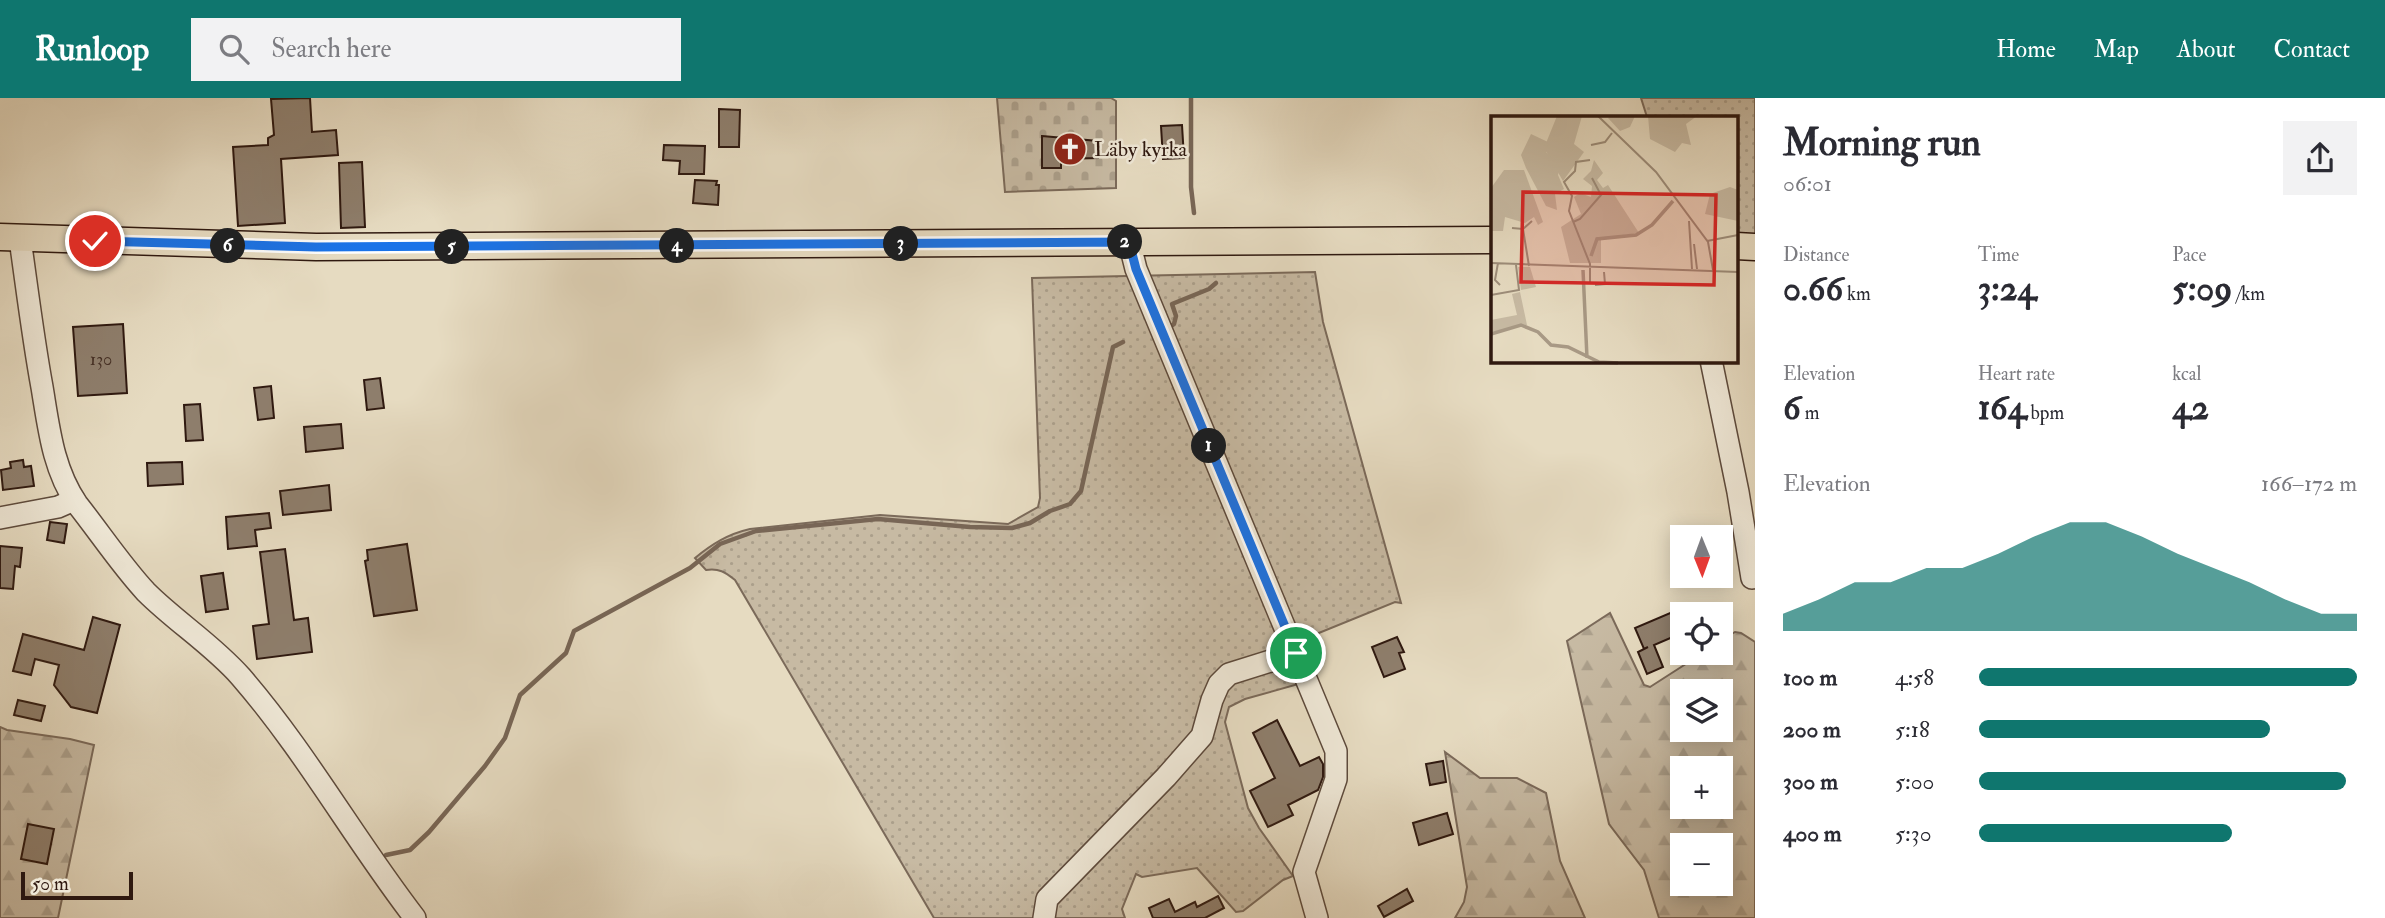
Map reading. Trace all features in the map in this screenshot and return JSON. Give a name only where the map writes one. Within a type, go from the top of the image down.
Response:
[{"type":"main road","points":[[10,238],[316,247],[1491,240]]},
{"type":"street","points":[[10,238],[33,336],[52,448],[61,476],[74,500],[146,591],[216,652],[248,686],[296,748],[383,876],[415,918]]},
{"type":"street","points":[[1129,242],[1136,269],[1161,332],[1337,756],[1336,779],[1304,872],[1317,918]]},
{"type":"street","points":[[1712,362],[1752,578]]},
{"type":"street","points":[[0,517],[58,507],[74,500]]},
{"type":"street","points":[[1044,918],[1047,899],[1166,777],[1202,736],[1219,684],[1229,674],[1296,653]]},
{"type":"green space","points":[[997,98],[1111,98],[1116,101],[1116,188],[1005,192]]},
{"type":"green space","points":[[1641,98],[1755,98],[1755,235],[1738,235],[1738,116],[1647,116]]},
{"type":"green space","points":[[1315,272],[1323,322],[1401,603],[1395,602],[1304,639],[1302,683],[1245,699],[1229,707],[1225,722],[1248,808],[1293,876],[1283,880],[1243,911],[1236,912],[1197,868],[1142,877],[1136,874],[1122,909],[1125,918],[934,918],[735,580],[722,571],[706,570],[695,558],[721,540],[750,529],[880,515],[1008,524],[1038,507],[1040,498],[1032,278]]},
{"type":"green space","points":[[1610,613],[1644,685],[1650,687],[1684,665],[1733,665],[1735,632],[1755,642],[1755,918],[1659,918],[1644,870],[1609,824],[1567,641]]},
{"type":"green space","points":[[0,727],[94,745],[58,918],[0,918]]},
{"type":"green space","points":[[1445,752],[1480,778],[1517,778],[1546,793],[1560,861],[1585,918],[1455,918],[1464,902],[1467,887]]},
{"type":"building","points":[[310,98],[312,132],[336,130],[338,155],[281,159],[285,223],[238,226],[233,147],[268,145],[268,138],[274,135],[271,99]]},
{"type":"building","points":[[719,109],[740,110],[739,147],[719,147]]},
{"type":"building","points":[[1182,125],[1184,158],[1163,159],[1161,126]]},
{"type":"building","name":"Läby kyrka","points":[[1042,136],[1098,141],[1098,158],[1061,159],[1061,168],[1042,168]]},
{"type":"building","points":[[664,145],[705,146],[704,174],[679,174],[680,161],[663,160]]},
{"type":"building","points":[[362,162],[365,227],[341,228],[339,163]]},
{"type":"building","points":[[695,180],[717,181],[718,205],[693,203]]},
{"type":"building","points":[[123,324],[127,393],[78,396],[73,327]]},
{"type":"building","points":[[380,378],[384,408],[367,410],[364,380]]},
{"type":"building","points":[[271,386],[274,418],[258,420],[254,388]]},
{"type":"building","points":[[200,404],[203,440],[186,441],[184,405]]},
{"type":"building","points":[[341,424],[343,448],[306,452],[304,427]]},
{"type":"building","points":[[23,460],[24,467],[31,466],[34,486],[3,490],[1,470],[11,468],[10,462]]},
{"type":"building","points":[[182,462],[183,484],[148,486],[147,463]]},
{"type":"building","points":[[329,485],[331,510],[283,515],[280,491]]},
{"type":"building","points":[[269,513],[271,528],[255,530],[257,546],[228,549],[226,517]]},
{"type":"building","points":[[50,522],[67,524],[64,543],[47,540]]},
{"type":"building","points":[[407,544],[417,610],[374,616],[365,561],[368,560],[367,550]]},
{"type":"building","points":[[0,546],[22,548],[20,567],[15,566],[13,589],[0,588]]},
{"type":"building","points":[[285,549],[294,620],[308,618],[312,652],[257,659],[253,626],[269,624],[260,552]]},
{"type":"building","points":[[223,573],[228,609],[206,612],[201,576]]},
{"type":"building","points":[[1670,613],[1670,638],[1654,645],[1663,667],[1647,674],[1638,652],[1644,649],[1635,628]]},
{"type":"building","points":[[93,617],[120,625],[97,713],[71,707],[54,685],[59,665],[35,659],[31,675],[13,671],[23,634],[84,650]]},
{"type":"building","points":[[1397,637],[1404,652],[1399,653],[1405,669],[1384,677],[1372,647]]},
{"type":"building","points":[[18,700],[45,706],[41,721],[14,715]]},
{"type":"building","points":[[1277,720],[1300,766],[1319,757],[1323,764],[1323,777],[1318,790],[1288,805],[1293,815],[1268,827],[1250,791],[1275,778],[1253,733]]},
{"type":"building","points":[[1443,761],[1446,782],[1430,785],[1426,764]]},
{"type":"building","points":[[1447,813],[1453,834],[1419,845],[1413,823]]},
{"type":"building","points":[[28,824],[54,829],[47,864],[21,859]]},
{"type":"building","points":[[1407,889],[1413,901],[1384,917],[1378,906]]},
{"type":"building","points":[[1218,896],[1224,908],[1205,918],[1153,918],[1149,908],[1169,899],[1175,912],[1195,902],[1197,907]]},
{"type":"waterway","points":[[1191,98],[1191,187],[1194,213]]},
{"type":"waterway","points":[[1170,327],[1176,316],[1172,304],[1209,289],[1216,283]]},
{"type":"waterway","points":[[386,855],[410,850],[429,832],[485,766],[505,738],[520,695],[566,653],[574,631],[690,568],[720,544],[756,531],[878,519],[1012,528],[1030,523],[1050,511],[1070,504],[1081,491],[1113,347],[1123,342]]},
{"type":"place","name":"Läby kyrka","points":[[1070,149]]},
{"type":"route","points":[[95,241],[316,247],[1129,242],[1136,269],[1296,653]]}]
